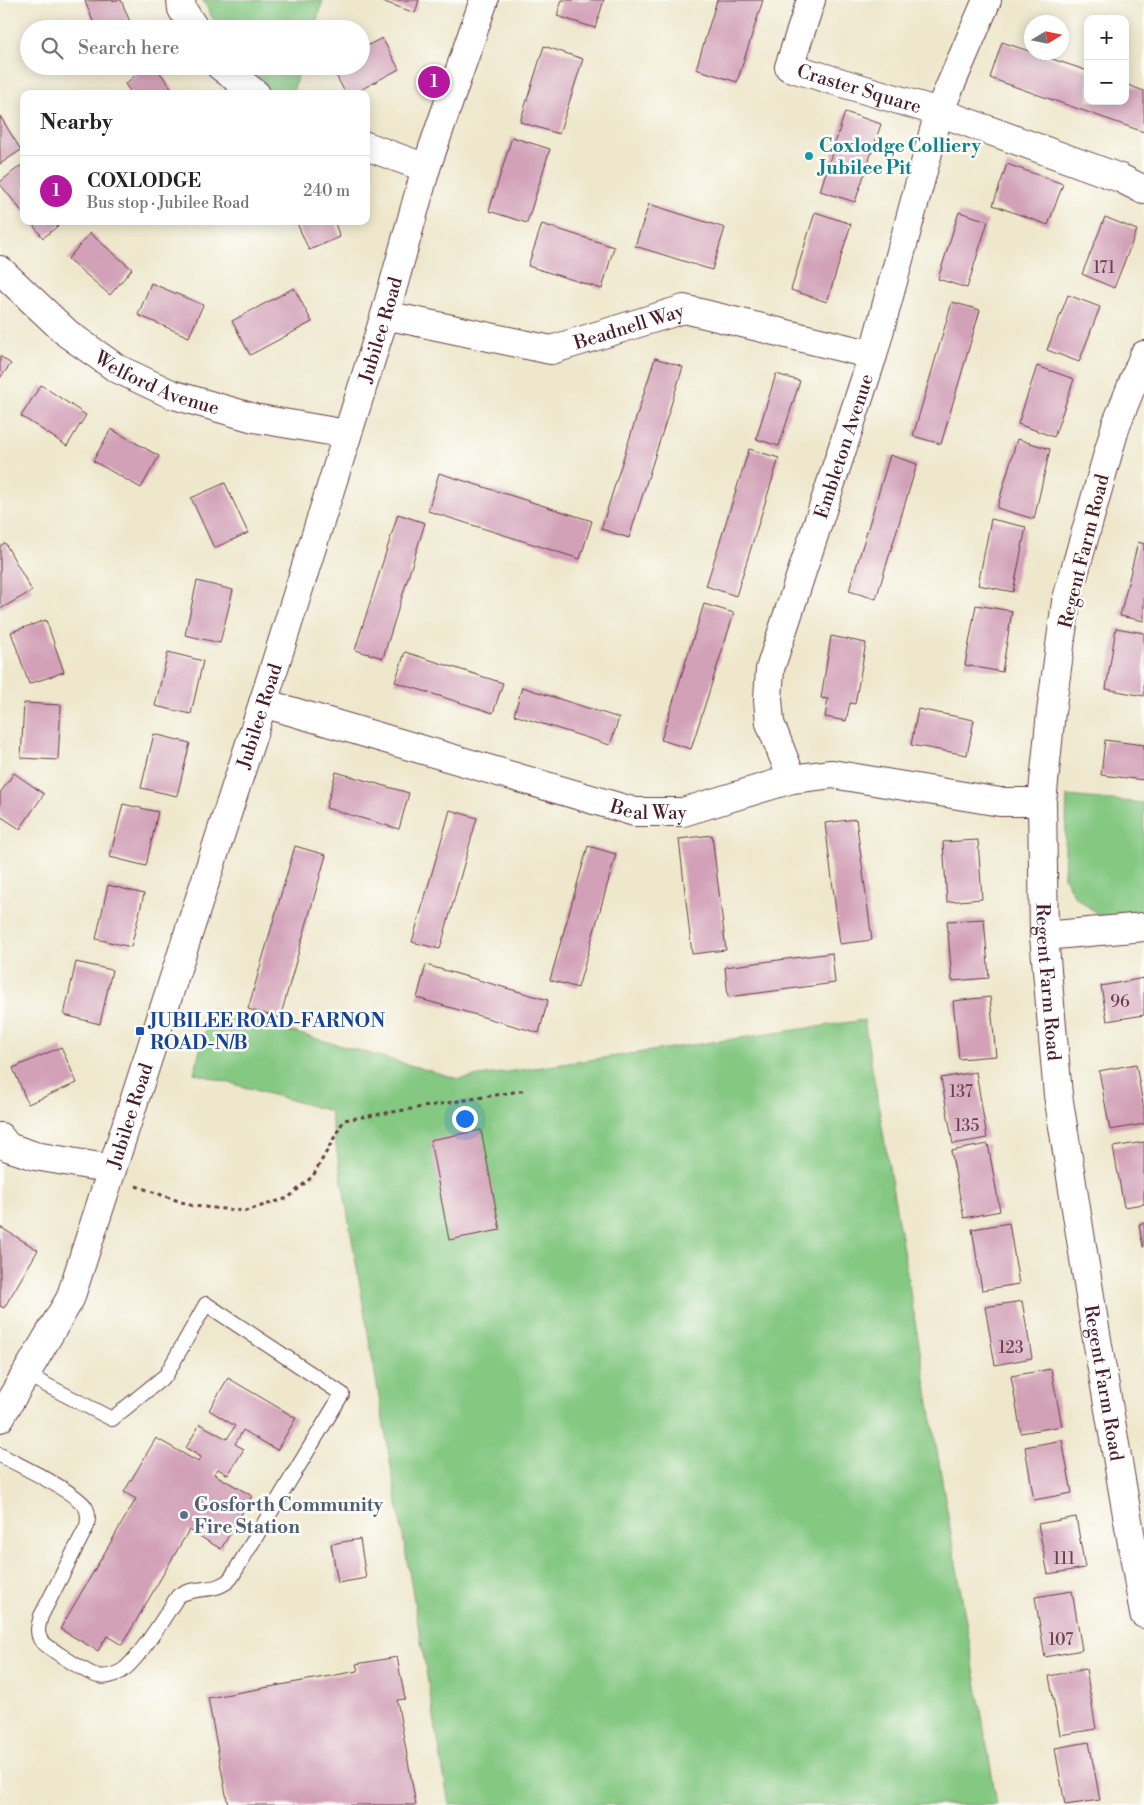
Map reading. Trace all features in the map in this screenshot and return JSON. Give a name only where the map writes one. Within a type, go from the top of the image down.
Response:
[{"type":"street","points":[[181,0],[182,9],[189,20]]},
{"type":"street","name":"Jubilee Road","points":[[0,1418],[70,1298],[264,703],[385,314],[426,168],[484,0]]},
{"type":"street","name":"Craster Square","points":[[811,0],[789,67],[939,112],[1120,178],[1144,190]]},
{"type":"street","name":"Craster Square","points":[[939,112],[987,0]]},
{"type":"street","points":[[232,75],[251,90]]},
{"type":"street","name":"Embleton Avenue","points":[[792,779],[770,724],[768,699],[770,669],[872,355],[939,112]]},
{"type":"street","points":[[370,147],[426,168]]},
{"type":"street","name":"Welford Avenue","points":[[0,270],[68,334],[116,368],[172,394],[254,418],[347,434]]},
{"type":"street","name":"Beadnell Way","points":[[385,314],[551,350],[684,309],[872,355]]},
{"type":"street","name":"Regent Farm Road","points":[[1144,355],[1116,424],[1066,602],[1051,712],[1042,802],[1044,936],[1058,1096],[1144,1614]]},
{"type":"street","name":"Beal Way","points":[[264,703],[635,812],[682,812],[792,779],[832,774],[1000,802],[1042,802]]},
{"type":"street","points":[[1044,936],[1144,927]]},
{"type":"street","points":[[0,1137],[8,1147],[35,1156],[111,1173]]},
{"type":"lane","points":[[0,1455],[73,1495],[86,1508],[87,1526],[41,1616],[38,1628],[40,1639],[47,1646],[94,1675],[106,1677],[121,1672],[132,1662],[178,1596],[190,1591],[220,1587],[231,1578],[342,1394],[206,1304],[166,1375],[112,1419],[25,1374]]},
{"type":"path","points":[[111,1173],[193,1206],[245,1211],[288,1198],[313,1176],[344,1120],[526,1090]]},
{"type":"green space","points":[[203,0],[323,0],[317,20],[213,20]]},
{"type":"green space","points":[[254,75],[298,75],[293,90],[271,90]]},
{"type":"green space","points":[[1067,796],[1144,803],[1144,914],[1103,918],[1075,897],[1064,877]]},
{"type":"green space","points":[[211,1009],[459,1079],[864,1020],[997,1805],[449,1805],[330,1111],[194,1073]]},
{"type":"building","points":[[121,0],[129,20],[92,20],[85,1]]},
{"type":"building","points":[[379,0],[419,0],[415,13]]},
{"type":"building","points":[[562,0],[604,0],[595,28],[557,16]]},
{"type":"building","points":[[717,0],[763,0],[737,82],[696,69]]},
{"type":"building","points":[[382,38],[399,69],[360,90],[344,90],[336,75],[370,75],[370,44]]},
{"type":"building","points":[[1002,42],[1024,49],[1024,60],[1055,60],[1084,70],[1084,105],[1129,105],[1129,85],[1144,91],[1144,132],[990,78]]},
{"type":"building","points":[[544,46],[583,59],[559,134],[520,122]]},
{"type":"building","points":[[136,75],[162,75],[173,90],[129,90],[125,84]]},
{"type":"building","points":[[845,112],[881,124],[855,202],[820,191]]},
{"type":"building","points":[[0,116],[20,151],[0,164]]},
{"type":"building","points":[[512,137],[550,149],[527,223],[489,211]]},
{"type":"building","points":[[1007,164],[1063,184],[1048,225],[993,205]]},
{"type":"building","points":[[20,166],[20,209],[0,184]]},
{"type":"building","points":[[649,204],[725,228],[712,270],[635,246]]},
{"type":"building","points":[[815,212],[851,224],[827,302],[791,290]]},
{"type":"building","points":[[959,212],[988,221],[967,288],[938,279]]},
{"type":"building","points":[[1105,217],[1137,230],[1114,288],[1082,274]]},
{"type":"building","points":[[542,224],[614,247],[602,289],[528,266]]},
{"type":"building","points":[[33,225],[59,225],[43,238]]},
{"type":"building","points":[[298,225],[336,225],[340,237],[309,250]]},
{"type":"building","points":[[90,233],[132,269],[110,295],[68,259]]},
{"type":"building","points":[[151,283],[203,305],[189,337],[138,315]]},
{"type":"building","points":[[294,288],[312,322],[250,355],[232,321]]},
{"type":"building","points":[[1068,295],[1100,307],[1079,362],[1047,350]]},
{"type":"building","points":[[952,302],[980,310],[941,444],[913,436]]},
{"type":"building","points":[[0,356],[11,364],[0,378]]},
{"type":"building","points":[[655,358],[683,367],[629,538],[601,529]]},
{"type":"building","points":[[1037,366],[1074,379],[1054,437],[1018,424]]},
{"type":"building","points":[[776,374],[800,381],[779,446],[756,439]]},
{"type":"building","points":[[41,385],[86,415],[67,446],[21,416]]},
{"type":"building","points":[[111,429],[159,456],[141,488],[93,461]]},
{"type":"building","points":[[1017,439],[1050,449],[1034,519],[997,508]]},
{"type":"building","points":[[749,449],[779,458],[736,596],[706,586]]},
{"type":"building","points":[[890,455],[917,464],[876,599],[849,591]]},
{"type":"building","points":[[439,473],[592,521],[580,559],[428,511]]},
{"type":"building","points":[[225,483],[248,533],[214,548],[191,498]]},
{"type":"building","points":[[398,514],[425,523],[383,658],[355,650]]},
{"type":"building","points":[[991,519],[1026,527],[1013,592],[978,585]]},
{"type":"building","points":[[1138,542],[1144,544],[1144,621],[1120,616]]},
{"type":"building","points":[[5,543],[32,591],[0,609],[0,546]]},
{"type":"building","points":[[197,581],[233,590],[220,643],[185,635]]},
{"type":"building","points":[[704,604],[734,613],[691,749],[661,740]]},
{"type":"building","points":[[976,605],[1012,611],[1002,672],[965,665]]},
{"type":"building","points":[[46,620],[64,672],[29,684],[11,632]]},
{"type":"building","points":[[1116,628],[1144,633],[1144,696],[1106,689]]},
{"type":"building","points":[[831,636],[866,643],[855,704],[850,703],[846,721],[825,717],[828,699],[821,698]]},
{"type":"building","points":[[168,652],[203,661],[191,714],[155,706]]},
{"type":"building","points":[[405,652],[503,683],[493,713],[395,682]]},
{"type":"building","points":[[522,687],[619,718],[610,745],[514,715]]},
{"type":"building","points":[[24,703],[61,705],[58,760],[21,758]]},
{"type":"building","points":[[918,709],[974,720],[967,755],[911,745]]},
{"type":"building","points":[[154,734],[190,743],[177,796],[141,788]]},
{"type":"building","points":[[1105,740],[1144,745],[1144,780],[1101,775]]},
{"type":"building","points":[[336,772],[409,793],[399,829],[326,808]]},
{"type":"building","points":[[14,773],[44,794],[20,829],[0,816],[0,793]]},
{"type":"building","points":[[123,804],[158,812],[146,866],[110,857]]},
{"type":"building","points":[[450,810],[477,818],[440,949],[412,942]]},
{"type":"building","points":[[856,819],[872,940],[840,944],[825,823]]},
{"type":"building","points":[[712,835],[726,950],[692,954],[679,839]]},
{"type":"building","points":[[978,840],[982,899],[947,902],[943,842]]},
{"type":"building","points":[[295,846],[326,855],[280,1018],[248,1009]]},
{"type":"building","points":[[588,846],[616,854],[578,988],[550,980]]},
{"type":"building","points":[[108,885],[144,894],[131,947],[96,939]]},
{"type":"building","points":[[984,919],[989,978],[952,981],[947,921]]},
{"type":"building","points":[[832,953],[835,983],[728,997],[725,967]]},
{"type":"building","points":[[76,962],[112,970],[100,1024],[64,1015]]},
{"type":"building","points":[[426,965],[548,1000],[539,1033],[417,998]]},
{"type":"building","points":[[1144,978],[1144,1015],[1107,1021],[1101,986]]},
{"type":"building","points":[[990,997],[996,1056],[959,1059],[953,1001]]},
{"type":"building","points":[[61,1047],[77,1083],[28,1104],[13,1068]]},
{"type":"building","points":[[1136,1064],[1144,1110],[1144,1124],[1110,1130],[1099,1071]]},
{"type":"building","points":[[976,1072],[987,1138],[953,1144],[941,1078]]},
{"type":"building","points":[[481,1130],[500,1230],[449,1240],[430,1140]]},
{"type":"building","points":[[1144,1142],[1144,1204],[1124,1207],[1113,1147]]},
{"type":"building","points":[[988,1144],[1000,1211],[964,1218],[951,1151]]},
{"type":"building","points":[[1009,1223],[1019,1284],[982,1290],[972,1229]]},
{"type":"building","points":[[1144,1223],[1144,1247],[1143,1247],[1139,1224]]},
{"type":"building","points":[[0,1227],[38,1250],[4,1308],[0,1306]]},
{"type":"building","points":[[1022,1301],[1032,1358],[995,1365],[985,1307]]},
{"type":"building","points":[[1051,1369],[1062,1426],[1021,1433],[1011,1376]]},
{"type":"building","name":"Gosforth Community Fire Station","points":[[228,1378],[296,1418],[277,1450],[243,1430],[235,1444],[244,1449],[228,1475],[218,1469],[214,1474],[252,1496],[221,1549],[189,1530],[122,1645],[107,1636],[98,1651],[60,1629],[136,1499],[124,1492],[156,1438],[198,1462],[201,1457],[186,1448],[200,1424],[227,1439],[235,1426],[209,1410]]},
{"type":"building","points":[[1062,1440],[1072,1493],[1034,1500],[1025,1447]]},
{"type":"building","points":[[1076,1517],[1085,1568],[1048,1574],[1038,1524]]},
{"type":"building","points":[[360,1539],[366,1578],[338,1583],[331,1544]]},
{"type":"building","points":[[1072,1591],[1082,1650],[1045,1657],[1035,1597]]},
{"type":"building","points":[[397,1657],[405,1699],[397,1700],[416,1805],[228,1805],[208,1698],[358,1671],[356,1664]]},
{"type":"building","points":[[1086,1669],[1096,1729],[1060,1735],[1049,1676]]},
{"type":"building","points":[[1089,1742],[1100,1800],[1065,1805],[1055,1748]]},
{"type":"place","name":"COXLODGE","points":[[434,82]]},
{"type":"place","name":"Coxlodge Colliery Jubilee Pit","points":[[809,156]]},
{"type":"place","name":"JUBILEE ROAD-FARNON ROAD-N/B","points":[[140,1031]]},
{"type":"place","name":"Gosforth Community Fire Station","points":[[184,1515]]}]
